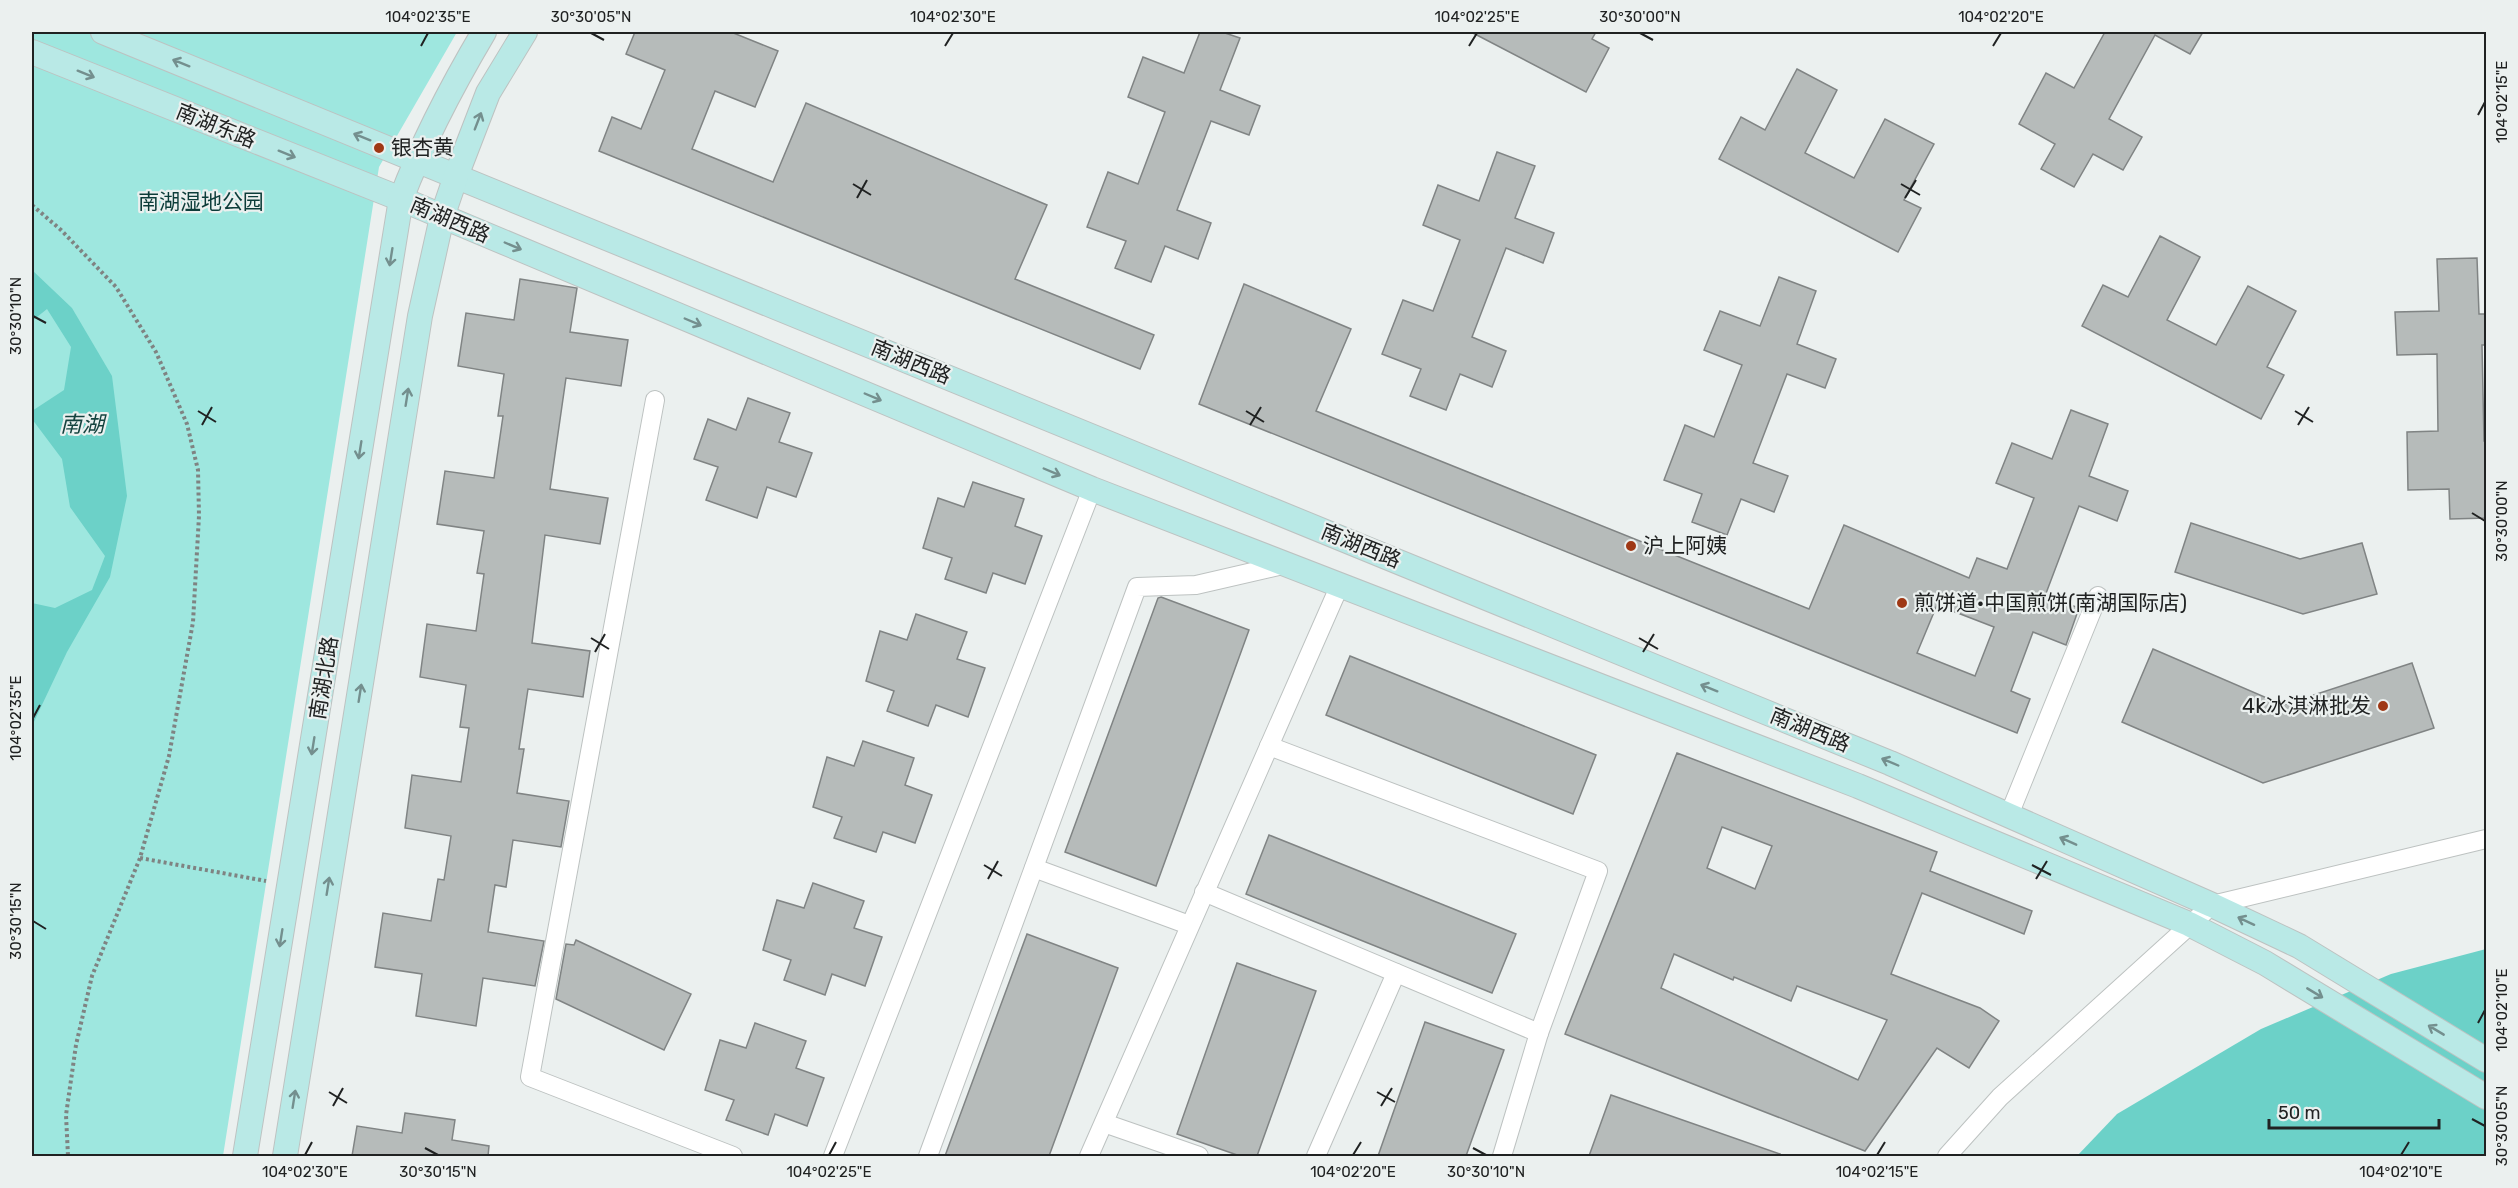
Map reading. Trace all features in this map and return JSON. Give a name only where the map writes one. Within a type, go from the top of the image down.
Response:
[{"type":"main road","points":[[103,32],[416,159]]},
{"type":"main road","name":"南湖北路","points":[[245,1156],[401,199],[416,159],[456,79],[484,32]]},
{"type":"main road","name":"南湖北路","points":[[285,1156],[420,316],[442,217],[456,176],[488,93],[525,32]]},
{"type":"main road","name":"南湖东路","points":[[32,52],[401,199]]},
{"type":"main road","name":"南湖西路","points":[[416,159],[1846,744],[2009,814],[2299,946],[2487,1060]]},
{"type":"main road","name":"南湖西路","points":[[401,199],[1092,489],[1339,587],[1858,786],[2188,924],[2265,963],[2487,1096]]},
{"type":"street","points":[[655,400],[530,1077],[733,1156]]},
{"type":"street","points":[[833,1156],[1092,489]]},
{"type":"street","points":[[928,1156],[1137,587],[1196,585],[1283,565]]},
{"type":"street","points":[[1089,1156],[1339,587]]},
{"type":"street","points":[[2009,814],[2098,596]]},
{"type":"street","points":[[1269,746],[1598,871],[1539,1033],[1509,1155]]},
{"type":"street","points":[[1947,1156],[2000,1097],[2188,924],[2212,905],[2487,839]]},
{"type":"street","points":[[1034,868],[1189,925]]},
{"type":"street","points":[[1204,892],[1539,1033]]},
{"type":"street","points":[[1316,1156],[1396,973]]},
{"type":"street","points":[[1104,1123],[1200,1156]]},
{"type":"path","points":[[32,205],[61,230],[116,287],[156,352],[187,424],[198,470],[199,516],[192,622],[169,756],[140,858],[92,976],[74,1056],[66,1115],[68,1156]]},
{"type":"path","points":[[140,858],[290,885]]},
{"type":"green space","name":"南湖湿地公园","points":[[32,32],[457,32],[379,167],[223,1156],[32,1156]]},
{"type":"water","name":"南湖","points":[[32,270],[72,308],[112,376],[127,496],[110,577],[67,652],[32,726],[32,603],[55,608],[92,590],[105,556],[70,507],[62,459],[32,419],[32,411],[64,390],[71,347],[47,309],[32,321]]},
{"type":"water","points":[[2486,949],[2486,1156],[2077,1156],[2117,1114],[2261,1029],[2391,974]]},
{"type":"building","points":[[635,32],[731,32],[778,51],[755,107],[715,91],[692,149],[773,182],[806,103],[1047,205],[1015,279],[1154,335],[1140,369],[599,151],[612,117],[641,129],[665,70],[626,54]]},
{"type":"building","points":[[1200,32],[1222,32],[1240,38],[1220,90],[1260,106],[1249,135],[1211,121],[1177,210],[1211,223],[1198,259],[1165,246],[1151,282],[1115,268],[1126,241],[1087,227],[1108,172],[1138,184],[1165,112],[1128,97],[1143,57],[1184,73]]},
{"type":"building","points":[[1471,32],[1596,32],[1592,39],[1609,48],[1586,92]]},
{"type":"building","points":[[2105,32],[2203,32],[2190,54],[2155,35],[2109,119],[2142,137],[2123,170],[2093,154],[2074,187],[2041,169],[2055,144],[2019,124],[2046,73],[2074,88]]},
{"type":"building","points":[[1797,69],[1837,90],[1805,153],[1854,178],[1885,119],[1934,144],[1904,200],[1921,208],[1898,252],[1719,159],[1741,117],[1765,130]]},
{"type":"building","points":[[1497,152],[1535,166],[1515,218],[1554,233],[1543,263],[1506,248],[1472,337],[1506,351],[1492,387],[1460,374],[1446,410],[1410,396],[1421,369],[1382,354],[1403,300],[1433,311],[1460,240],[1423,225],[1438,185],[1479,201]]},
{"type":"building","points":[[2160,236],[2200,257],[2167,320],[2216,345],[2248,286],[2296,311],[2267,367],[2284,375],[2261,419],[2082,326],[2103,285],[2128,297]]},
{"type":"building","points":[[2477,258],[2479,314],[2487,314],[2487,345],[2482,345],[2484,441],[2487,441],[2487,518],[2450,519],[2449,489],[2408,490],[2407,432],[2438,431],[2437,354],[2397,355],[2395,312],[2439,311],[2437,259]]},
{"type":"building","points":[[1779,277],[1816,291],[1797,344],[1836,359],[1825,388],[1787,374],[1753,463],[1788,476],[1774,512],[1741,499],[1727,535],[1692,522],[1702,494],[1664,480],[1685,425],[1714,437],[1742,365],[1704,350],[1720,311],[1760,326]]},
{"type":"building","points":[[520,279],[577,288],[570,332],[628,340],[621,386],[566,378],[550,489],[608,498],[600,544],[545,535],[532,643],[590,651],[583,697],[528,689],[519,749],[524,749],[517,793],[569,801],[561,847],[513,840],[506,887],[495,885],[488,932],[544,941],[535,986],[483,978],[476,1026],[416,1016],[422,974],[375,967],[383,913],[431,921],[438,879],[444,880],[451,836],[405,828],[412,775],[461,782],[469,728],[460,727],[466,685],[420,677],[427,624],[476,631],[484,574],[477,573],[484,531],[437,524],[445,471],[494,478],[503,416],[498,416],[504,374],[458,366],[466,313],[514,320]]},
{"type":"building","points":[[1244,284],[1351,329],[1316,411],[1809,609],[1844,525],[1969,578],[1977,558],[2007,569],[2034,498],[1996,483],[2012,443],[2052,459],[2071,410],[2108,424],[2089,476],[2128,491],[2117,521],[2079,506],[2045,596],[2079,608],[2066,645],[2033,632],[2011,691],[2030,699],[2017,733],[1199,404]],"holes":[[[1937,605],[1994,627],[1975,676],[1917,653]]]},
{"type":"building","points":[[748,398],[790,413],[779,442],[812,453],[796,497],[767,487],[757,518],[706,500],[718,467],[694,459],[708,419],[736,430]]},
{"type":"building","points":[[973,482],[1024,499],[1015,526],[1042,536],[1025,584],[993,573],[986,593],[945,579],[952,558],[923,548],[938,498],[964,507]]},
{"type":"building","points":[[2191,523],[2300,559],[2362,543],[2377,594],[2303,614],[2175,572]]},
{"type":"building","points":[[1161,597],[1249,630],[1156,886],[1065,852],[1158,598]]},
{"type":"building","points":[[916,614],[967,632],[957,659],[985,668],[968,717],[936,705],[928,726],[887,711],[894,691],[866,681],[880,631],[907,640]]},
{"type":"building","points":[[2153,649],[2283,705],[2412,663],[2434,728],[2263,783],[2122,722]]},
{"type":"building","points":[[1350,656],[1596,755],[1573,814],[1326,715]]},
{"type":"building","points":[[863,741],[914,758],[905,785],[932,795],[915,843],[883,832],[876,852],[834,838],[842,817],[813,807],[827,757],[854,766]]},
{"type":"building","points":[[1677,753],[1937,852],[1930,871],[2032,911],[2024,934],[1922,893],[1891,974],[1980,1008],[1999,1021],[1969,1068],[1937,1048],[1865,1151],[1565,1034]],"holes":[[[1722,827],[1772,846],[1755,889],[1707,868]],[[1674,954],[1733,980],[1734,977],[1791,1001],[1797,986],[1887,1020],[1858,1080],[1661,988]]]},
{"type":"building","points":[[1269,835],[1516,934],[1492,993],[1246,894]]},
{"type":"building","points":[[813,883],[864,901],[854,928],[882,937],[865,986],[832,974],[825,995],[784,980],[791,960],[763,950],[777,900],[804,908]]},
{"type":"building","points":[[1027,934],[1118,968],[1049,1156],[945,1156]]},
{"type":"building","points":[[576,940],[691,994],[664,1050],[556,999],[566,944],[574,945]]},
{"type":"building","points":[[1237,963],[1316,991],[1257,1156],[1240,1156],[1177,1134]]},
{"type":"building","points":[[1425,1022],[1504,1050],[1466,1156],[1378,1156]]},
{"type":"building","points":[[755,1023],[806,1041],[796,1068],[824,1078],[807,1126],[775,1114],[768,1135],[726,1120],[734,1100],[705,1090],[720,1040],[746,1048]]},
{"type":"building","points":[[1611,1095],[1780,1154],[1779,1156],[1589,1156]]},
{"type":"building","points":[[405,1113],[455,1120],[452,1140],[489,1146],[488,1156],[352,1156],[357,1126],[402,1133]]},
{"type":"place","name":"银杏黄","points":[[379,148]]},
{"type":"place","name":"沪上阿姨","points":[[1631,546]]},
{"type":"place","name":"煎饼道·中国煎饼(南湖国际店)","points":[[1902,603]]},
{"type":"place","name":"4k冰淇淋批发","points":[[2383,706]]}]
